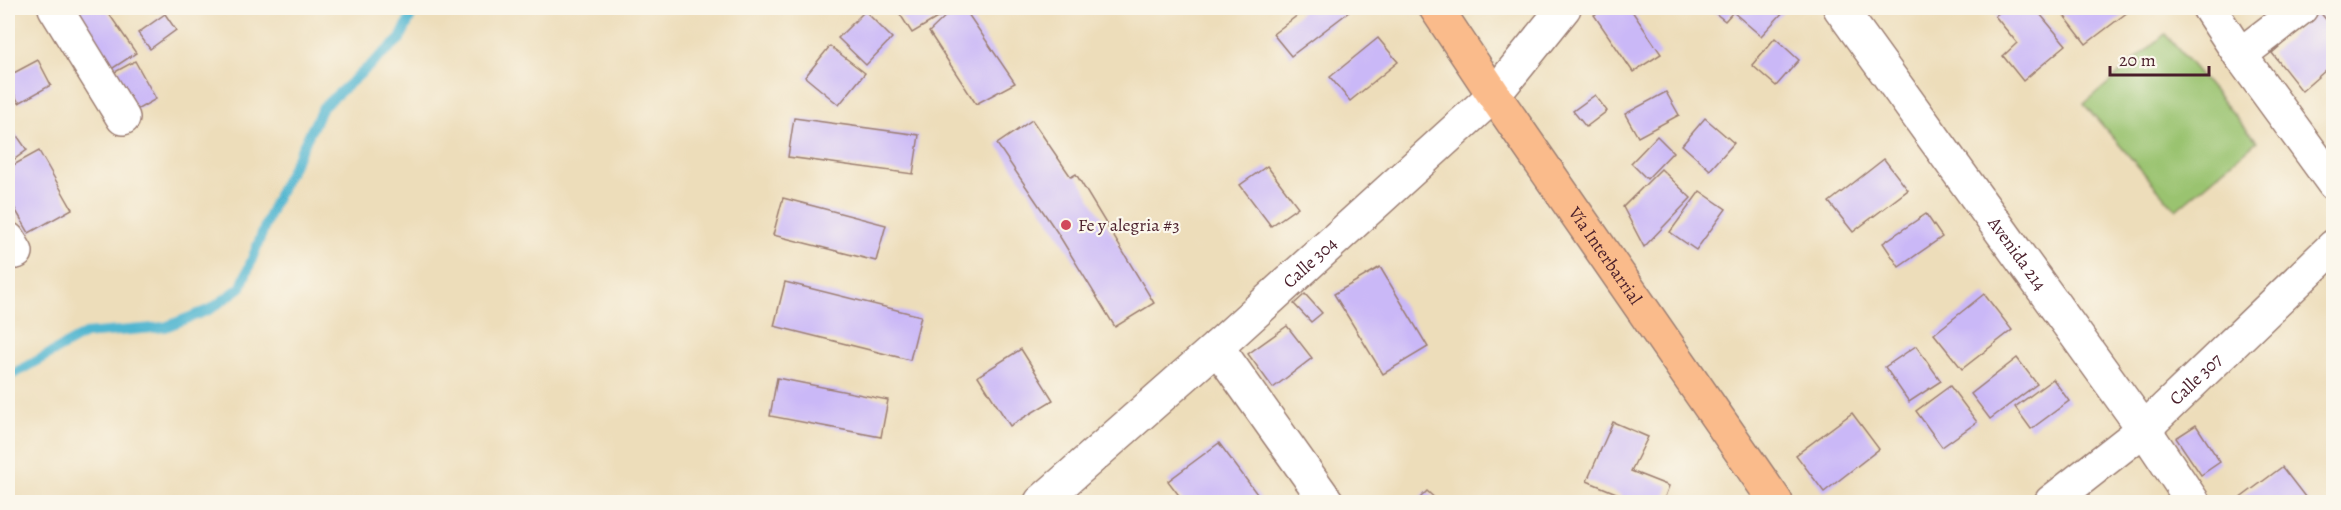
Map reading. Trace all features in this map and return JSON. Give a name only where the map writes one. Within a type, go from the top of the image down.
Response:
[{"type":"main road","name":"Vía Interbarrial","points":[[1437,8],[1494,95],[1776,502]]},
{"type":"street","points":[[55,8],[123,118]]},
{"type":"street","name":"Calle 304","points":[[1041,502],[1217,348],[1494,95],[1564,8]]},
{"type":"street","name":"Avenida 214","points":[[1840,8],[2144,429],[2193,502]]},
{"type":"street","points":[[2209,8],[2240,55],[2334,184]]},
{"type":"street","points":[[2240,55],[2301,8]]},
{"type":"street","name":"Calle 307","points":[[2051,502],[2144,429],[2334,246]]},
{"type":"street","points":[[1217,348],[1327,502]]},
{"type":"green space","points":[[2165,34],[2257,141],[2176,210],[2084,104]]},
{"type":"building","points":[[66,8],[105,8],[136,53],[110,70]]},
{"type":"building","points":[[896,8],[954,8],[912,33]]},
{"type":"building","points":[[954,8],[964,8],[1015,83],[976,104],[929,32]]},
{"type":"building","points":[[1307,8],[1354,8],[1291,56],[1273,34]]},
{"type":"building","points":[[1605,8],[1630,8],[1661,54],[1633,72],[1594,15]]},
{"type":"building","points":[[1709,8],[1787,8],[1761,36],[1733,12],[1725,21]]},
{"type":"building","points":[[2005,8],[2035,8],[2066,45],[2023,81],[2003,56],[2017,43],[1995,16]]},
{"type":"building","points":[[2133,8],[2086,44],[2059,9]]},
{"type":"building","points":[[865,11],[892,38],[866,65],[838,38]]},
{"type":"building","points":[[2319,11],[2334,29],[2334,63],[2302,91],[2272,53]]},
{"type":"building","points":[[165,14],[176,30],[150,49],[138,33]]},
{"type":"building","points":[[1378,38],[1398,62],[1350,101],[1330,77]]},
{"type":"building","points":[[1775,38],[1799,60],[1776,86],[1752,65]]},
{"type":"building","points":[[830,46],[865,73],[839,105],[805,77]]},
{"type":"building","points":[[38,60],[51,85],[19,103],[8,83],[8,76]]},
{"type":"building","points":[[135,61],[156,99],[126,116],[104,78]]},
{"type":"building","points":[[1666,92],[1679,115],[1638,137],[1625,114]]},
{"type":"building","points":[[1595,95],[1607,111],[1586,127],[1573,111]]},
{"type":"building","points":[[794,118],[919,135],[913,174],[788,157]]},
{"type":"building","points":[[1705,118],[1734,143],[1710,170],[1682,145]]},
{"type":"building","points":[[1032,120],[1071,177],[1076,174],[1154,303],[1115,327],[1057,232],[997,144]]},
{"type":"building","points":[[8,125],[27,150],[8,164]]},
{"type":"building","points":[[1657,136],[1673,152],[1647,179],[1631,163]]},
{"type":"building","points":[[39,151],[72,209],[29,233],[8,197],[8,168]]},
{"type":"building","points":[[1884,159],[1908,190],[1853,232],[1829,202]]},
{"type":"building","points":[[1267,166],[1298,207],[1271,226],[1240,185]]},
{"type":"building","points":[[1661,169],[1691,198],[1644,247],[1623,207]]},
{"type":"building","points":[[1700,191],[1726,209],[1696,250],[1670,232]]},
{"type":"building","points":[[783,198],[886,225],[876,261],[773,235]]},
{"type":"building","points":[[1926,214],[1942,237],[1899,267],[1883,243]]},
{"type":"building","points":[[1380,267],[1428,347],[1383,374],[1334,294]]},
{"type":"building","points":[[785,282],[921,316],[910,360],[774,326]]},
{"type":"building","points":[[1305,294],[1322,313],[1311,322],[1294,304]]},
{"type":"building","points":[[1984,294],[2012,330],[1962,369],[1934,334]]},
{"type":"building","points":[[1287,326],[1312,358],[1273,388],[1248,354]]},
{"type":"building","points":[[1916,346],[1941,381],[1909,402],[1885,367]]},
{"type":"building","points":[[1021,349],[1053,400],[1010,426],[978,376]]},
{"type":"building","points":[[2017,358],[2037,384],[1990,419],[1971,394]]},
{"type":"building","points":[[777,378],[888,400],[881,437],[770,416]]},
{"type":"building","points":[[2053,379],[2069,401],[2031,429],[2015,407]]},
{"type":"building","points":[[1950,386],[1977,422],[1942,447],[1916,411]]},
{"type":"building","points":[[1852,413],[1879,449],[1824,492],[1796,455]]},
{"type":"building","points":[[1613,422],[1648,437],[1631,471],[1669,486],[1663,502],[1619,502],[1621,495],[1587,481]]},
{"type":"building","points":[[2196,425],[2220,462],[2201,475],[2176,438]]},
{"type":"building","points":[[1219,443],[1263,502],[1184,502],[1168,481]]},
{"type":"building","points":[[2282,467],[2309,502],[2235,502]]},
{"type":"building","points":[[1427,491],[1439,502],[1416,502]]},
{"type":"waterway","points":[[8,377],[85,334],[165,327],[211,309],[241,287],[274,203],[323,107],[400,39],[415,8]]},
{"type":"place","name":"Fe y alegria #3","points":[[1066,225]]}]
